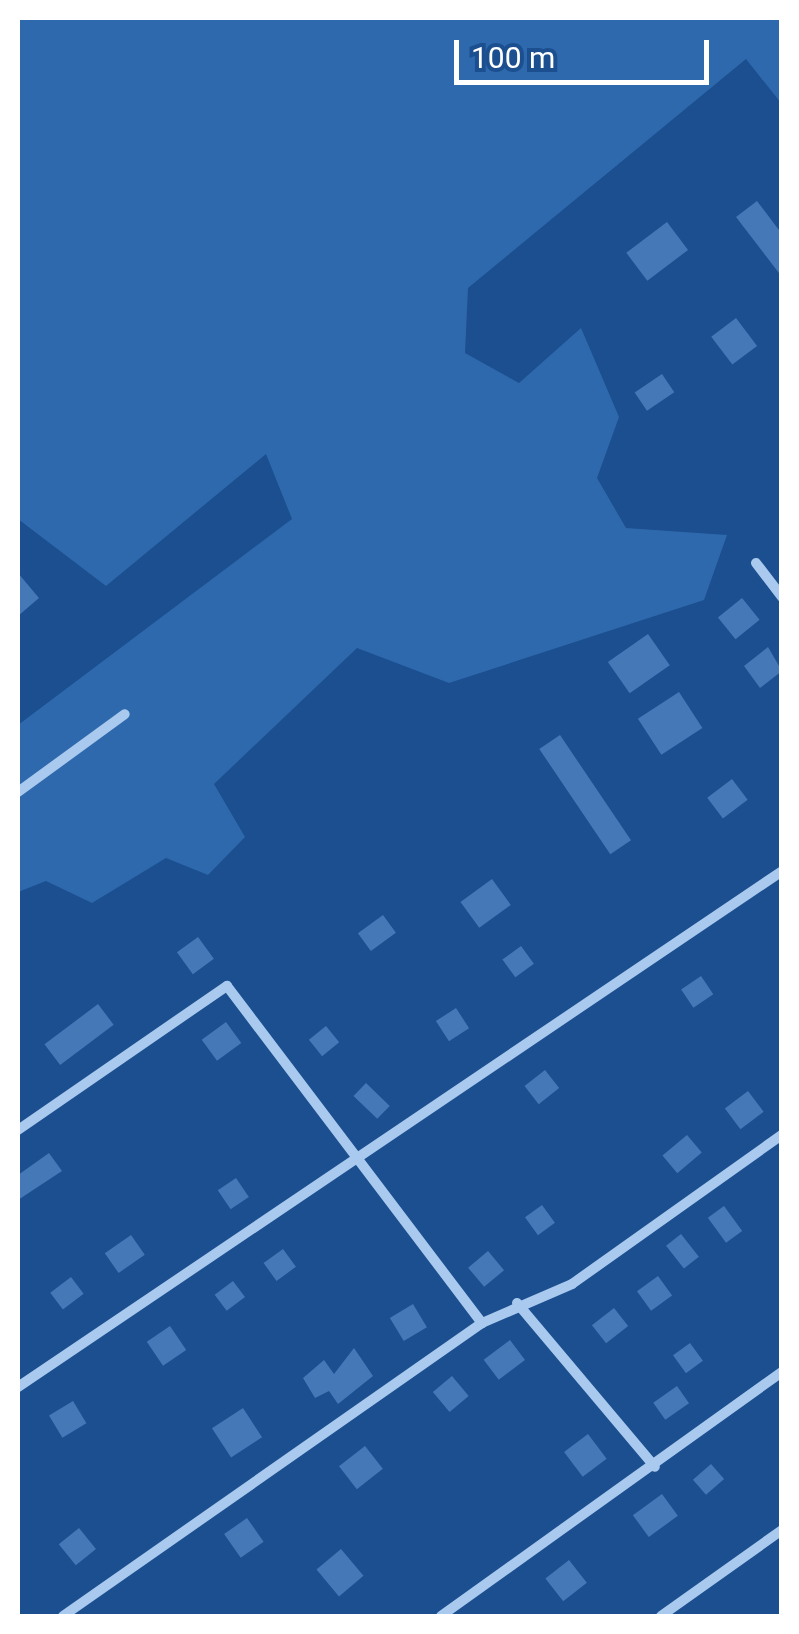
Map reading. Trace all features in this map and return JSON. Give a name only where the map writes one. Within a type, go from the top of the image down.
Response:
[{"type":"street","points":[[756,563],[782,597]]},
{"type":"street","points":[[18,792],[125,714]]},
{"type":"street","points":[[18,1387],[782,871]]},
{"type":"street","points":[[18,1130],[227,986],[482,1323]]},
{"type":"street","points":[[63,1616],[482,1323],[517,1304],[572,1284],[782,1135]]},
{"type":"street","points":[[517,1304],[656,1467]]},
{"type":"street","points":[[441,1616],[656,1467],[782,1372]]},
{"type":"street","points":[[661,1616],[782,1530]]},
{"type":"shaded area","points":[[18,18],[781,18],[781,103],[746,59],[468,288],[465,353],[519,383],[581,328],[619,417],[597,478],[626,528],[727,535],[704,600],[449,683],[357,648],[214,784],[245,837],[208,875],[166,858],[92,903],[46,881],[18,892],[18,725],[292,519],[266,454],[106,586],[18,519]]},
{"type":"building","points":[[757,201],[782,234],[782,277],[736,217]]},
{"type":"building","points":[[667,222],[688,250],[647,281],[626,253]]},
{"type":"building","points":[[736,318],[757,346],[732,365],[711,337]]},
{"type":"building","points":[[662,374],[674,392],[647,411],[635,392]]},
{"type":"building","points":[[18,573],[39,598],[18,616]]},
{"type":"building","points":[[742,598],[760,620],[736,639],[718,618]]},
{"type":"building","points":[[648,634],[670,665],[630,693],[608,662]]},
{"type":"building","points":[[768,647],[782,671],[760,688],[744,666]]},
{"type":"building","points":[[679,692],[702,728],[661,755],[638,719]]},
{"type":"building","points":[[560,735],[631,840],[610,854],[539,749]]},
{"type":"building","points":[[732,779],[748,800],[723,818],[707,798]]},
{"type":"building","points":[[492,879],[511,905],[479,928],[460,902]]},
{"type":"building","points":[[383,915],[396,933],[371,951],[358,933]]},
{"type":"building","points":[[198,937],[214,959],[193,974],[177,952]]},
{"type":"building","points":[[521,946],[534,964],[515,977],[502,960]]},
{"type":"building","points":[[701,976],[713,994],[693,1008],[681,989]]},
{"type":"building","points":[[98,1004],[114,1025],[60,1065],[44,1044]]},
{"type":"building","points":[[456,1008],[469,1028],[449,1041],[436,1021]]},
{"type":"building","points":[[226,1022],[241,1043],[217,1061],[202,1040]]},
{"type":"building","points":[[326,1026],[339,1042],[322,1056],[309,1040]]},
{"type":"building","points":[[545,1070],[559,1088],[539,1104],[525,1086]]},
{"type":"building","points":[[366,1083],[390,1106],[377,1119],[353,1096]]},
{"type":"building","points":[[748,1091],[764,1112],[740,1129],[725,1108]]},
{"type":"building","points":[[687,1135],[702,1153],[677,1173],[662,1156]]},
{"type":"building","points":[[49,1153],[62,1171],[18,1200],[18,1175]]},
{"type":"building","points":[[236,1178],[249,1197],[231,1209],[218,1190]]},
{"type":"building","points":[[542,1205],[555,1223],[538,1235],[525,1217]]},
{"type":"building","points":[[724,1206],[742,1231],[726,1243],[708,1218]]},
{"type":"building","points":[[681,1234],[699,1257],[684,1269],[666,1246]]},
{"type":"building","points":[[131,1235],[145,1255],[119,1273],[105,1253]]},
{"type":"building","points":[[283,1249],[296,1267],[277,1281],[264,1263]]},
{"type":"building","points":[[488,1251],[504,1270],[484,1287],[468,1268]]},
{"type":"building","points":[[658,1276],[672,1295],[651,1311],[637,1291]]},
{"type":"building","points":[[71,1277],[84,1294],[63,1309],[50,1293]]},
{"type":"building","points":[[233,1281],[245,1297],[227,1311],[215,1295]]},
{"type":"building","points":[[413,1304],[427,1327],[404,1341],[390,1318]]},
{"type":"building","points":[[614,1308],[628,1326],[606,1343],[592,1325]]},
{"type":"building","points":[[170,1326],[186,1350],[163,1366],[147,1342]]},
{"type":"building","points":[[510,1340],[525,1360],[499,1380],[484,1360]]},
{"type":"building","points":[[690,1343],[703,1361],[686,1373],[673,1355]]},
{"type":"building","points":[[354,1348],[373,1376],[338,1404],[329,1391],[315,1398],[303,1378],[324,1360],[334,1374]]},
{"type":"building","points":[[452,1376],[469,1396],[450,1412],[433,1392]]},
{"type":"building","points":[[677,1386],[689,1403],[665,1420],[653,1403]]},
{"type":"building","points":[[73,1401],[86,1423],[62,1438],[49,1415]]},
{"type":"building","points":[[243,1408],[262,1437],[231,1458],[212,1428]]},
{"type":"building","points":[[588,1434],[607,1459],[583,1477],[564,1452]]},
{"type":"building","points":[[365,1446],[383,1469],[357,1489],[339,1466]]},
{"type":"building","points":[[711,1464],[724,1479],[706,1495],[693,1480]]},
{"type":"building","points":[[662,1494],[678,1516],[649,1537],[633,1515]]},
{"type":"building","points":[[247,1518],[264,1542],[241,1558],[224,1534]]},
{"type":"building","points":[[79,1528],[96,1549],[76,1565],[59,1544]]},
{"type":"building","points":[[341,1549],[363,1576],[339,1596],[316,1570]]},
{"type":"building","points":[[569,1560],[587,1583],[563,1601],[545,1578]]}]
